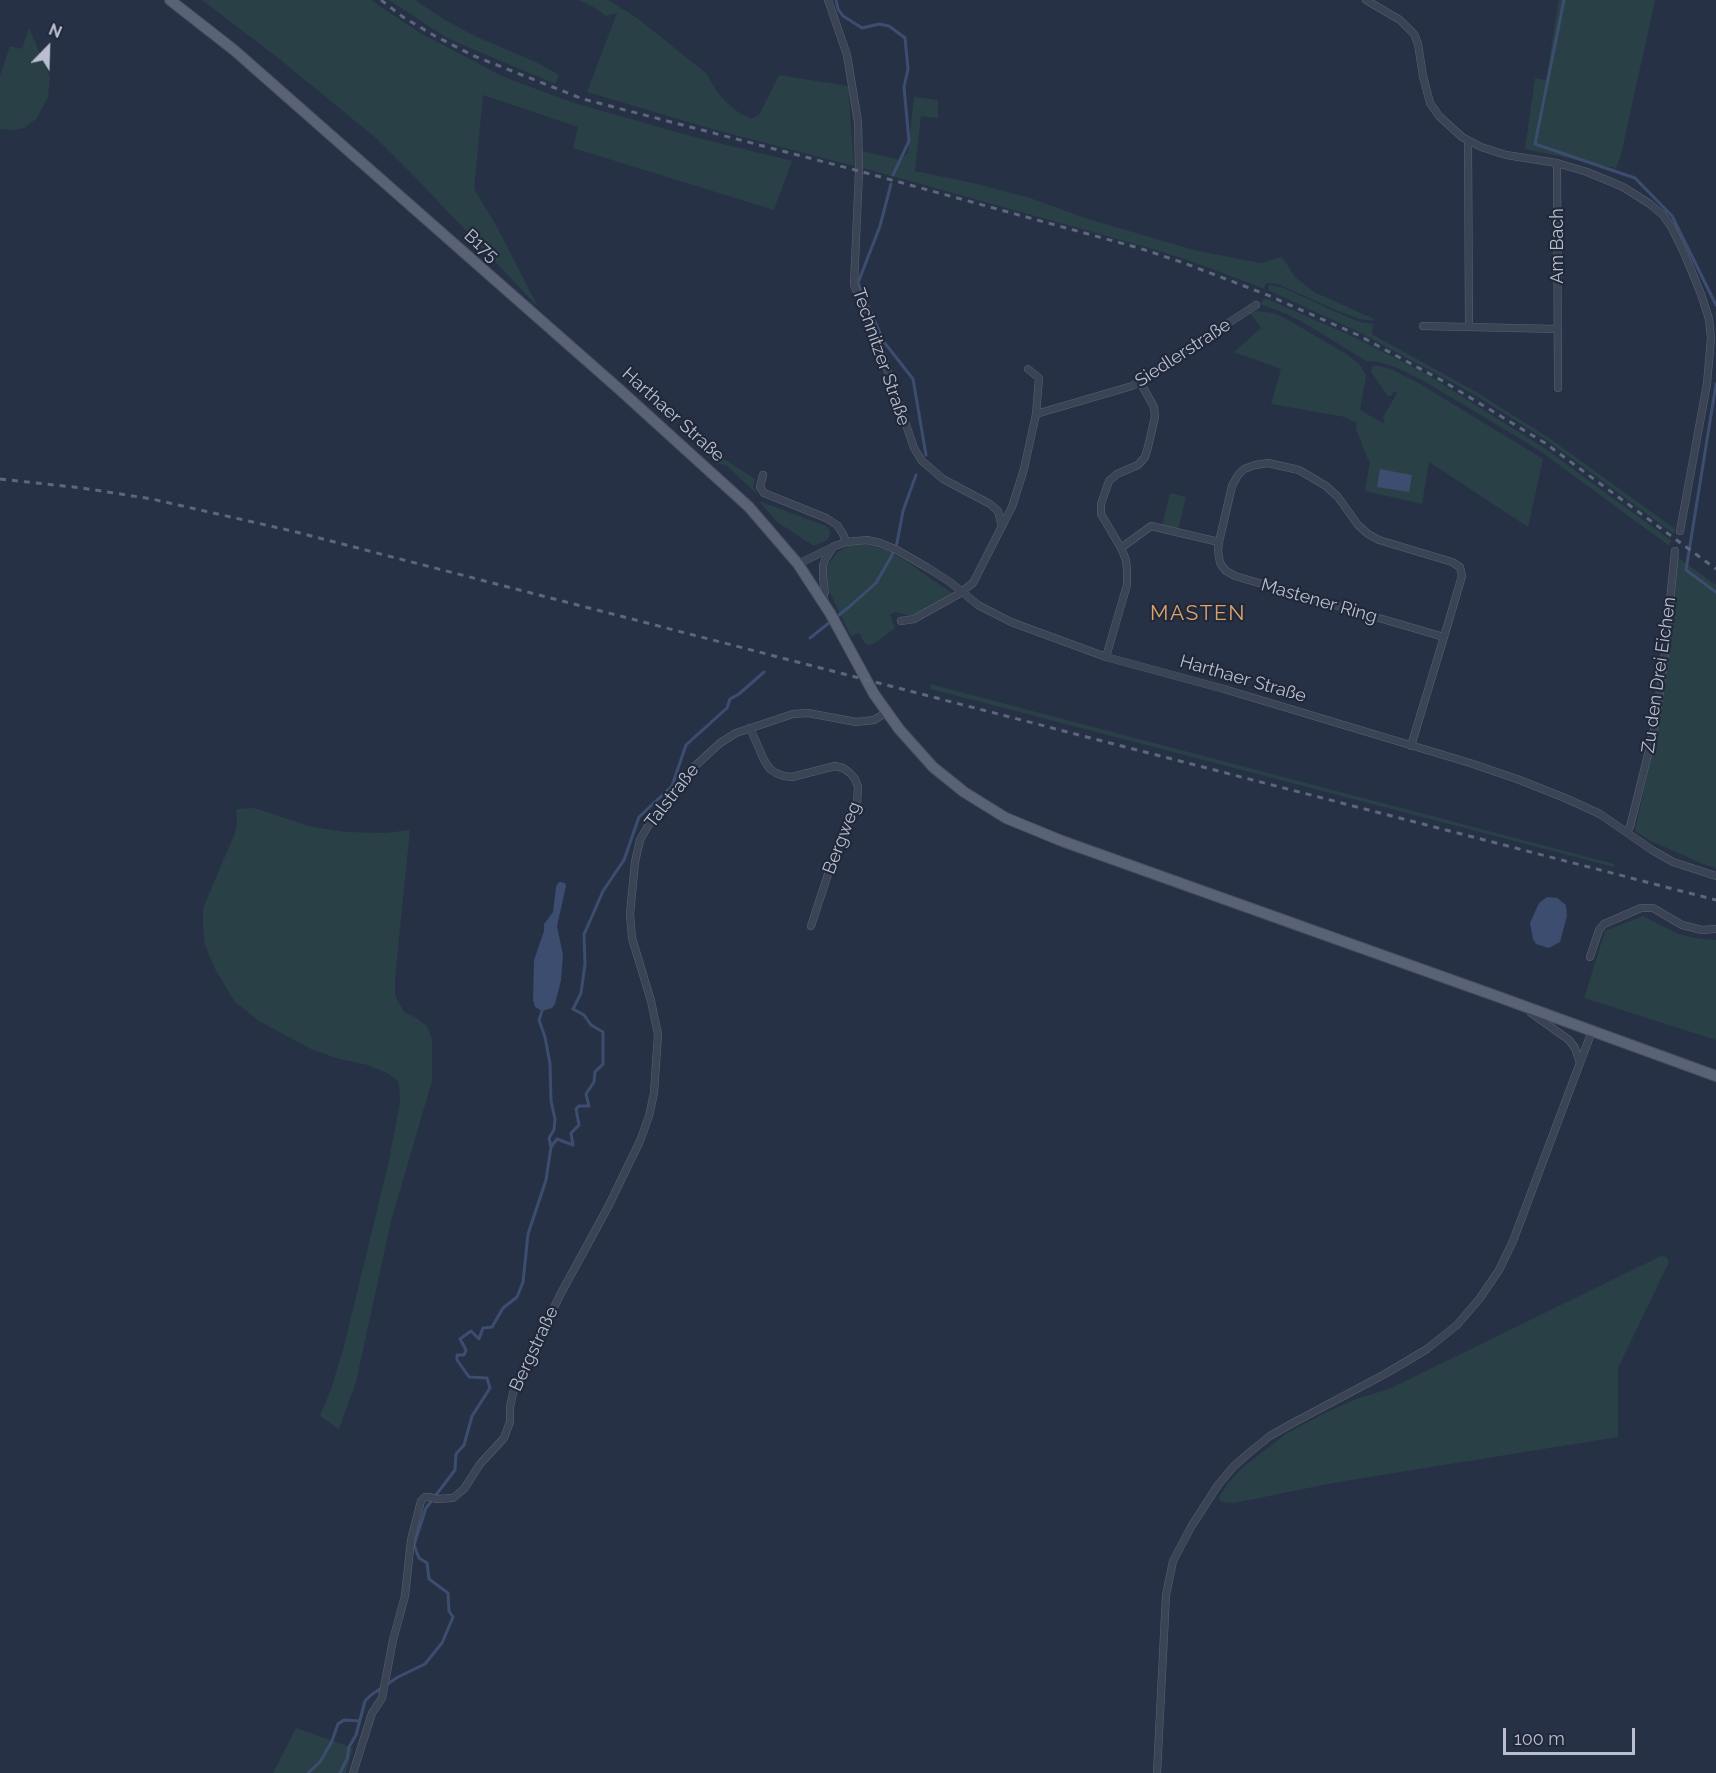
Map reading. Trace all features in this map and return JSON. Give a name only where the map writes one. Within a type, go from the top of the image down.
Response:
[{"type":"main road","name":"B175","points":[[170,0],[234,50],[516,299]]},
{"type":"main road","name":"Harthaer Straße","points":[[516,299],[732,489],[770,529],[798,564],[830,613],[874,694],[914,748],[948,781],[982,804],[1006,818],[1062,841],[1716,1076]]},
{"type":"street","name":"Technitzer Straße","points":[[828,0],[847,55],[855,96],[859,171],[854,285],[875,334],[914,448],[922,461],[943,479],[990,504],[998,511],[1002,526]]},
{"type":"street","points":[[1366,0],[1400,20],[1414,34],[1430,103],[1449,127],[1468,141],[1506,155],[1557,163],[1587,172],[1623,187],[1663,215],[1685,255],[1714,338],[1680,531]]},
{"type":"street","points":[[1468,141],[1469,327]]},
{"type":"street","name":"Am Bach","points":[[1557,163],[1558,388]]},
{"type":"street","name":"Siedlerstraße","points":[[1036,414],[1125,389],[1140,382],[1256,305]]},
{"type":"street","points":[[1424,326],[1558,329]]},
{"type":"street","points":[[901,621],[914,619],[963,592],[973,583],[1012,507],[1024,469],[1036,414],[1039,378],[1028,369]]},
{"type":"street","points":[[1106,657],[1127,585],[1126,560],[1101,514],[1101,504],[1109,481],[1117,474],[1138,465],[1145,457],[1155,417],[1154,407],[1140,382]]},
{"type":"street","name":"Mastener Ring","points":[[1411,746],[1462,576],[1460,567],[1452,562],[1379,540],[1368,534],[1358,525],[1347,507],[1332,491],[1299,470],[1268,464],[1255,465],[1244,469],[1238,475],[1232,486],[1218,550],[1220,563],[1226,571],[1235,576],[1443,637]]},
{"type":"street","points":[[763,475],[760,487],[764,494],[826,518],[837,525],[846,542]]},
{"type":"street","points":[[1121,548],[1150,526],[1219,542]]},
{"type":"street","name":"Harthaer Straße","points":[[798,564],[846,542],[867,540],[894,549],[940,575],[978,605],[1011,622],[1106,657],[1224,689],[1470,763],[1555,794],[1600,814],[1673,862],[1716,876]]},
{"type":"street","points":[[822,601],[825,592],[822,578],[823,565],[835,546]]},
{"type":"street","name":"Zu den Drei Eichen","points":[[1626,832],[1630,827],[1655,726],[1675,551]]},
{"type":"street","name":"Talstraße","points":[[656,1065],[657,1027],[633,938],[630,914],[635,862],[640,840],[648,826],[705,756],[736,733],[793,714],[808,713],[856,722],[874,720],[887,712]]},
{"type":"street","name":"Bergweg","points":[[750,728],[764,760],[776,773],[792,777],[835,766],[850,773],[858,788],[857,805],[832,859],[811,926]]},
{"type":"street","points":[[1590,957],[1599,930],[1604,924],[1641,908],[1653,908],[1682,925],[1702,930],[1716,929]]},
{"type":"street","points":[[1509,1001],[1560,1033],[1575,1048],[1580,1063]]},
{"type":"street","points":[[1157,1773],[1166,1595],[1177,1553],[1204,1505],[1234,1466],[1264,1442],[1291,1424],[1427,1349],[1457,1325],[1480,1298],[1499,1270],[1513,1241],[1592,1031]]},
{"type":"street","name":"Bergstraße","points":[[353,1773],[372,1713],[382,1698],[405,1596],[411,1540],[419,1507],[425,1497],[453,1498],[464,1489],[480,1464],[504,1438],[510,1422],[513,1393],[560,1295],[608,1208],[640,1141],[654,1093],[656,1065]]},
{"type":"green space","points":[[202,0],[371,0],[420,33],[504,77],[571,102],[694,137],[792,161],[774,210],[573,148],[578,127],[483,95],[474,189],[496,225],[538,307],[377,139],[282,61]]},
{"type":"green space","points":[[389,0],[415,0],[445,20],[477,37],[538,63],[559,75],[555,84],[447,38]]},
{"type":"green space","points":[[579,0],[608,0],[637,18],[706,73],[717,92],[728,104],[751,119],[759,115],[779,75],[848,86],[854,166],[712,129],[587,92],[617,13],[606,16]]},
{"type":"green space","points":[[1559,0],[1655,0],[1621,155],[1616,168],[1525,149],[1535,78],[1546,80]]},
{"type":"green space","points":[[29,28],[50,77],[48,97],[37,118],[24,128],[0,129],[0,76],[10,46],[22,49]]},
{"type":"green space","points":[[914,97],[938,100],[938,118],[921,116],[915,171],[1027,197],[1091,220],[1198,251],[1261,263],[1282,257],[1296,278],[1316,293],[1374,319],[1374,321],[1360,319],[1336,310],[1278,284],[1267,283],[1265,289],[1185,259],[1139,245],[863,168],[863,151],[899,160],[908,153]]},
{"type":"green space","points":[[1269,285],[1284,288],[1360,322],[1373,324],[1372,334],[1476,392],[1549,438],[1675,529],[1674,534],[1548,441],[1475,395],[1359,332],[1268,290]]},
{"type":"green space","points":[[1265,298],[1356,338],[1426,374],[1543,447],[1672,541],[1668,545],[1540,451],[1422,380],[1395,367],[1380,362],[1366,361],[1306,324],[1260,304]]},
{"type":"green space","points":[[1257,311],[1273,313],[1285,318],[1348,355],[1360,365],[1366,375],[1360,410],[1383,423],[1385,421],[1383,417],[1397,393],[1394,391],[1391,396],[1388,396],[1371,372],[1373,366],[1393,370],[1420,384],[1543,459],[1528,527],[1429,462],[1422,504],[1365,491],[1370,460],[1368,460],[1356,429],[1357,423],[1345,417],[1271,404],[1281,369],[1234,352],[1261,328],[1250,313]]},
{"type":"green space","points":[[684,433],[755,479],[753,486],[757,494],[727,466],[717,463]]},
{"type":"green space","points":[[1170,493],[1186,497],[1178,530],[1162,526]]},
{"type":"green space","points":[[759,501],[826,526],[830,531],[829,537],[814,546],[777,522]]},
{"type":"green space","points":[[865,544],[886,550],[903,559],[953,594],[913,616],[895,612],[890,615],[895,628],[875,643],[865,644],[859,633],[851,636],[831,595],[826,579],[828,565],[837,552],[848,546]]},
{"type":"green space","points":[[1676,556],[1716,585],[1716,868],[1651,841],[1635,831],[1658,725],[1675,595]]},
{"type":"green space","points":[[930,684],[1614,864],[1614,867],[931,689]]},
{"type":"green space","points":[[254,808],[312,827],[346,832],[385,833],[410,830],[395,995],[404,1012],[427,1026],[432,1039],[432,1081],[391,1221],[356,1382],[339,1429],[320,1416],[343,1350],[388,1165],[400,1102],[399,1084],[389,1074],[368,1065],[339,1059],[311,1049],[259,1021],[235,1002],[215,969],[205,945],[203,908],[235,833],[236,809]]},
{"type":"green space","points":[[1643,916],[1678,934],[1716,940],[1716,1040],[1584,998],[1605,931]]},
{"type":"green space","points":[[1661,1256],[1666,1257],[1669,1262],[1618,1368],[1618,1437],[1338,1482],[1234,1503],[1221,1502],[1219,1497],[1243,1467],[1287,1433],[1356,1399],[1389,1389]]},
{"type":"green space","points":[[296,1728],[353,1748],[346,1773],[273,1773]]},
{"type":"water","points":[[1380,469],[1412,475],[1409,492],[1377,487]]},
{"type":"water","points":[[560,882],[565,883],[566,886],[557,926],[563,955],[561,980],[555,1004],[552,1008],[542,1011],[535,1007],[533,1000],[534,960],[544,931],[544,924],[553,912],[556,887]]},
{"type":"water","points":[[1547,897],[1557,898],[1566,905],[1567,916],[1560,942],[1549,948],[1536,944],[1530,923],[1539,903]]},
{"type":"waterway","points":[[836,0],[843,16],[862,28],[879,24],[889,26],[905,38],[908,69],[904,87],[909,141],[893,175]]},
{"type":"waterway","points":[[1564,0],[1535,144],[1635,178],[1672,216],[1716,305]]},
{"type":"waterway","points":[[891,184],[880,226],[858,283],[884,342],[913,379],[926,455]]},
{"type":"waterway","points":[[1716,384],[1686,570],[1716,592]]},
{"type":"waterway","points":[[810,638],[876,583],[897,543],[903,511],[916,475]]},
{"type":"waterway","points":[[340,1773],[356,1735],[365,1701],[398,1677],[425,1664],[442,1643],[453,1617],[449,1611],[448,1593],[429,1579],[427,1563],[419,1558],[414,1545],[426,1508],[455,1470],[456,1454],[464,1445],[472,1416],[490,1388],[487,1378],[469,1377],[457,1360],[457,1355],[464,1355],[466,1350],[460,1339],[471,1331],[479,1339],[483,1328],[492,1327],[503,1308],[517,1297],[523,1282],[528,1234],[546,1180],[551,1147],[557,1139],[573,1145],[571,1133],[579,1125],[576,1109],[579,1106],[589,1106],[586,1094],[594,1082],[595,1072],[603,1064],[603,1032],[591,1025],[584,1015],[573,1009],[581,993],[585,964],[584,934],[603,891],[624,860],[639,817],[672,786],[686,745],[727,708],[730,699],[764,672]]},
{"type":"waterway","points":[[542,1011],[539,1020],[550,1064],[551,1101],[555,1119],[554,1130],[549,1138],[551,1147]]},
{"type":"waterway","points":[[308,1773],[320,1762],[332,1741],[338,1724],[344,1720],[359,1721]]},
{"type":"railway","points":[[381,0],[403,17],[474,56],[583,99],[859,171],[1139,248],[1265,294],[1358,335],[1441,380],[1545,443],[1716,569]]},
{"type":"railway","points":[[0,479],[152,499],[292,531],[1716,900]]},
{"type":"district","name":"MASTEN","points":[[1198,614]]}]
